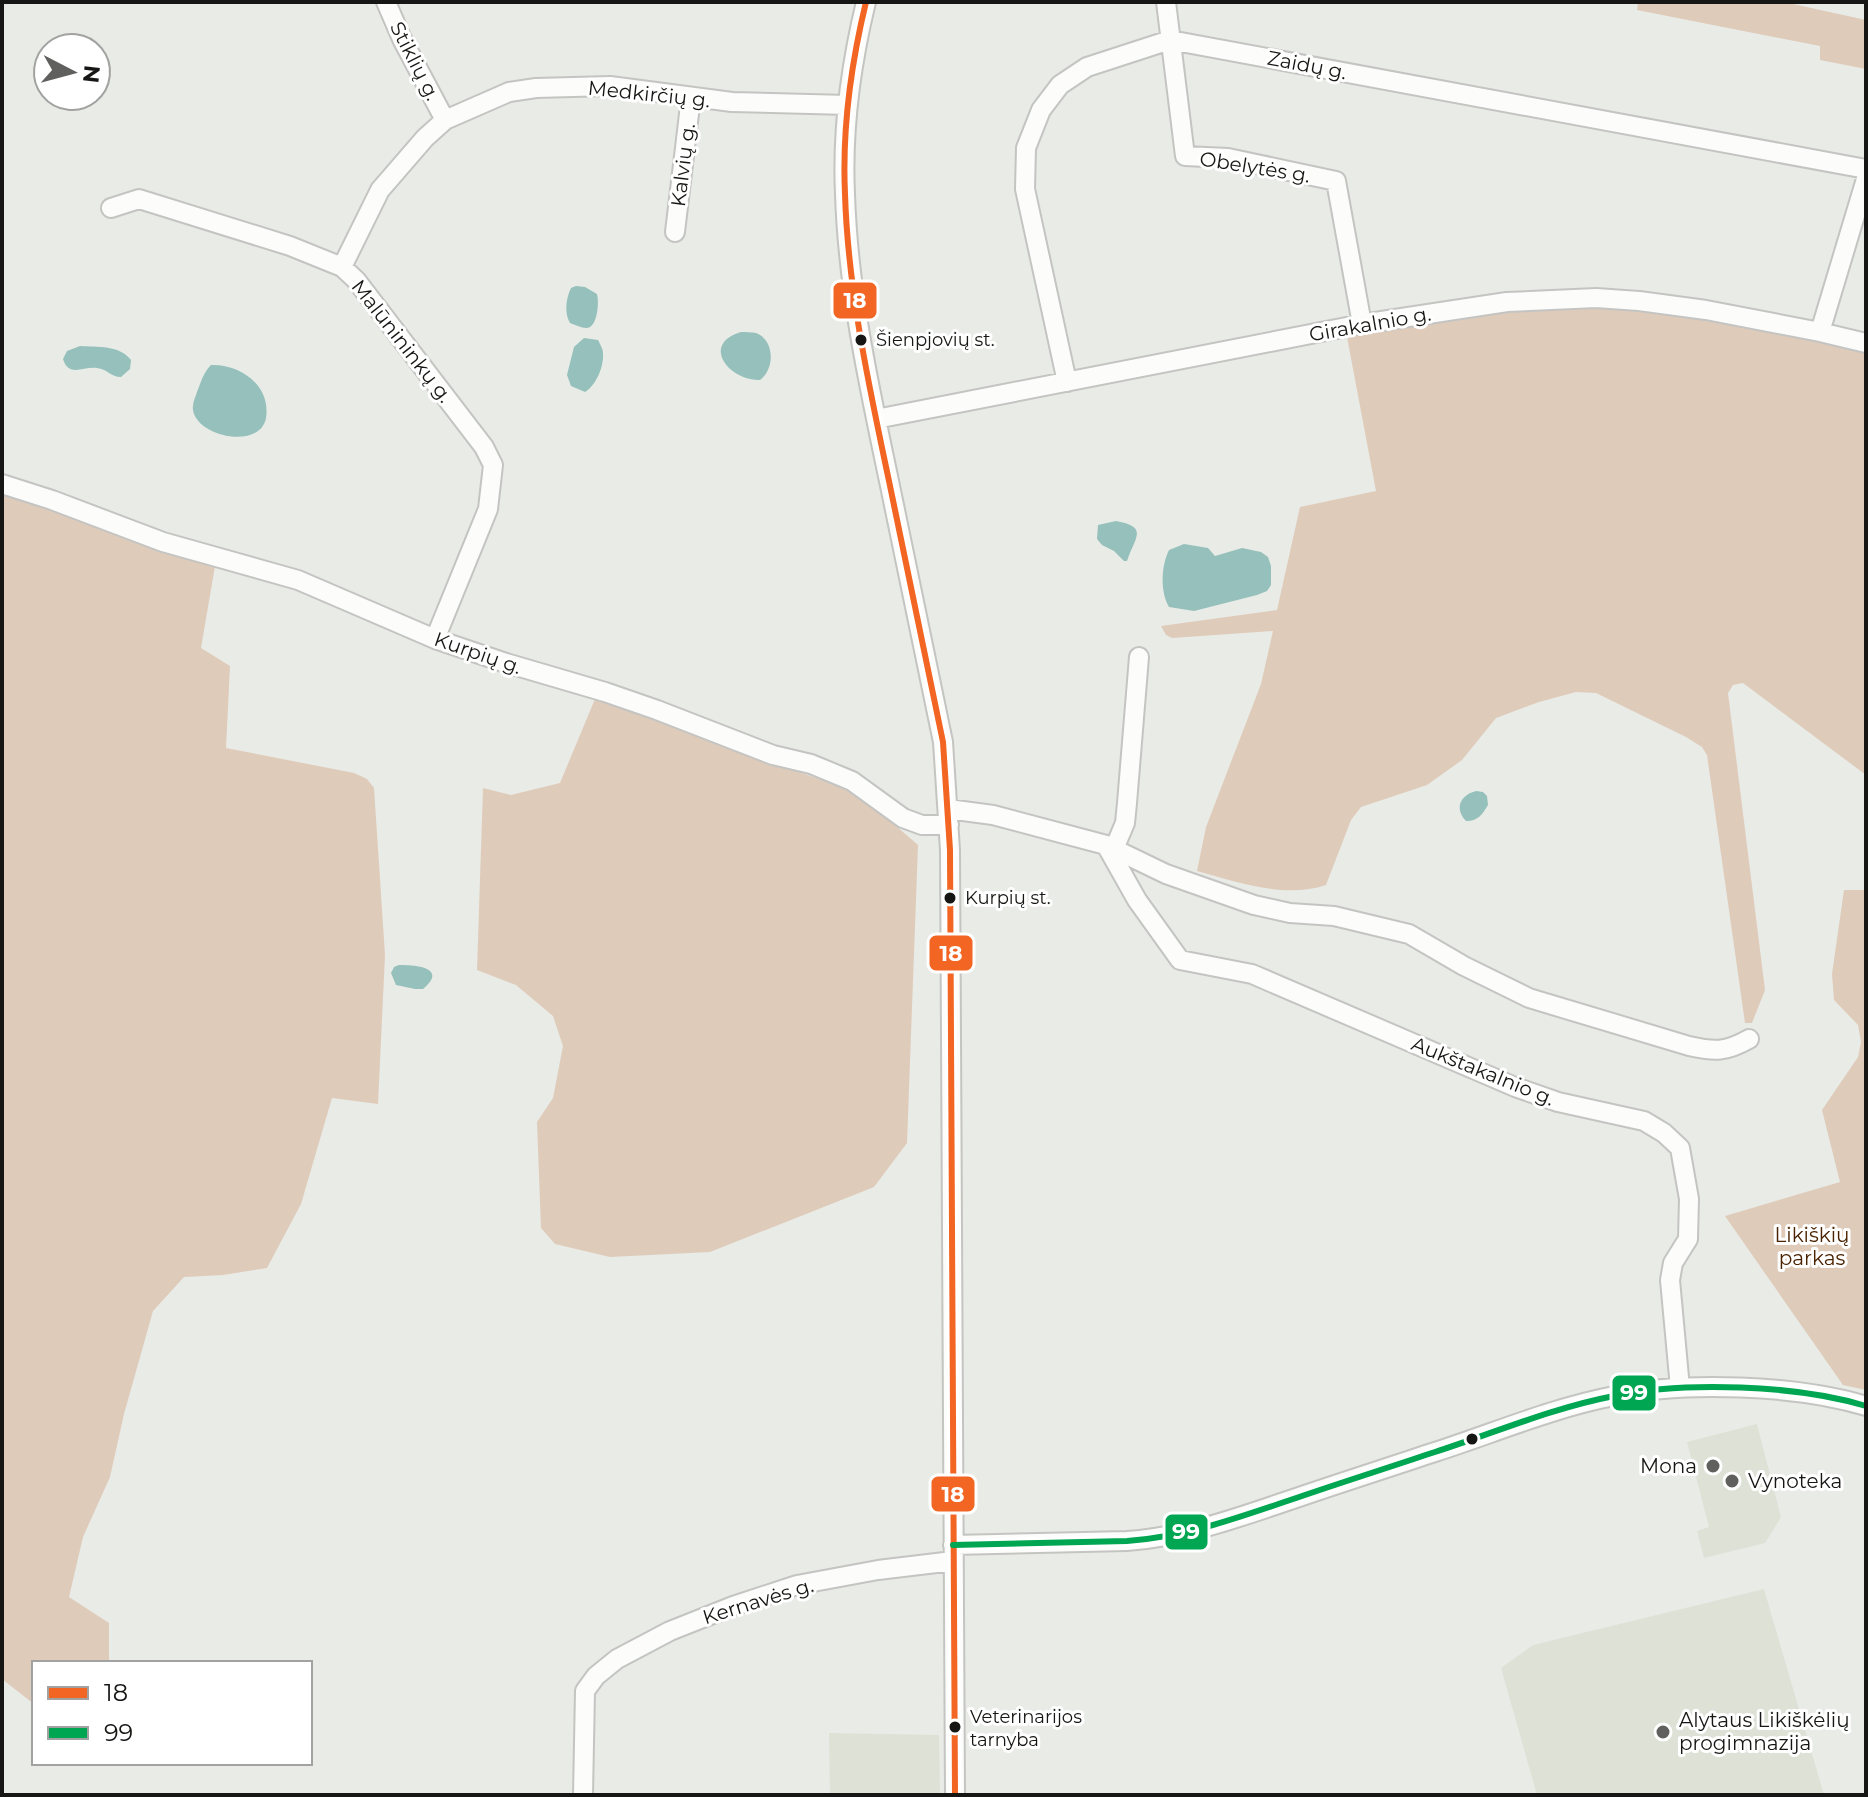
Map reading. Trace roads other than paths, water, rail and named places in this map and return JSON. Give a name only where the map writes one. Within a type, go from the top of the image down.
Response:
[{"type":"street","name":"Stiklių g.","points":[[386,2],[445,120]]},
{"type":"street","points":[[866,2],[848,105],[845,193],[850,262],[860,340],[943,742],[949,817],[955,1795]]},
{"type":"street","name":"Obelytės g.","points":[[1166,2],[1185,156],[1228,158],[1336,181],[1362,324]]},
{"type":"street","name":"Zaidų g.","points":[[1067,382],[1025,189],[1026,148],[1041,110],[1060,85],[1087,67],[1170,40],[1866,169]]},
{"type":"street","name":"Medkirčių g.","points":[[342,267],[380,190],[425,138],[445,120],[509,92],[610,86],[732,102],[848,105]]},
{"type":"street","name":"Kalvių g.","points":[[675,232],[691,97]]},
{"type":"street","points":[[1820,332],[1866,179]]},
{"type":"street","name":"Malūnininkų g.","points":[[111,208],[139,199],[290,246],[342,267],[356,280],[434,380],[484,447],[493,465],[488,509],[435,639]]},
{"type":"street","name":"Girakalnio g.","points":[[876,419],[1362,324],[1507,302],[1596,298],[1639,301],[1706,310],[1866,343]]},
{"type":"street","name":"Kurpių g.","points":[[2,484],[163,542],[298,580],[435,639],[631,701],[773,755],[811,764],[852,781],[903,818],[922,825],[949,817]]},
{"type":"street","points":[[1110,847],[1125,823],[1139,657]]},
{"type":"street","points":[[949,817],[993,815],[1110,847],[1166,874],[1254,905],[1290,913],[1334,916],[1409,934],[1529,998],[1660,1038],[1712,1051],[1732,1049],[1749,1039]]},
{"type":"street","name":"Aukštakalnio g.","points":[[1110,847],[1137,900],[1180,960],[1252,974],[1515,1087],[1558,1102],[1644,1121],[1664,1133],[1680,1148],[1689,1199],[1688,1239],[1673,1263],[1670,1280],[1680,1388]]},
{"type":"street","name":"Kernavės g.","points":[[583,1795],[585,1691],[596,1676],[617,1659],[670,1631],[797,1585],[953,1553],[1151,1540],[1179,1534],[1242,1516],[1543,1414],[1615,1396],[1664,1388],[1735,1388],[1803,1393],[1866,1406]]},
{"type":"water","points":[[576,286],[597,294],[596,316],[588,328],[570,323],[568,319],[568,296],[571,288]]},
{"type":"water","points":[[741,332],[756,333],[770,348],[768,369],[760,380],[738,375],[724,361],[722,345]]},
{"type":"water","points":[[584,338],[598,340],[603,353],[598,375],[585,392],[571,386],[567,375],[574,347]]},
{"type":"water","points":[[80,346],[121,352],[131,360],[130,369],[121,377],[97,368],[73,370],[63,359],[67,351]]},
{"type":"water","points":[[211,365],[233,368],[258,386],[264,396],[266,418],[261,428],[253,434],[241,437],[216,433],[197,419],[193,410],[194,401],[202,378]]},
{"type":"water","points":[[1116,521],[1133,526],[1136,530],[1136,539],[1127,561],[1097,539],[1098,525]]},
{"type":"water","points":[[1184,544],[1208,548],[1215,556],[1242,548],[1261,552],[1268,557],[1271,566],[1271,585],[1267,591],[1257,595],[1194,611],[1169,607],[1163,587],[1164,564],[1169,550]]},
{"type":"water","points":[[1476,791],[1487,796],[1488,805],[1479,817],[1466,821],[1460,812],[1460,803]]},
{"type":"water","points":[[399,965],[426,969],[431,972],[430,982],[423,989],[396,985],[391,973]]},
{"type":"place","name":"Šienpjovių st.","points":[[861,340]]},
{"type":"place","name":"Kurpių st.","points":[[950,898]]},
{"type":"place","name":"Mona","points":[[1713,1466]]},
{"type":"place","name":"Vynoteka","points":[[1732,1481]]},
{"type":"place","name":"Veterinarijos tarnyba","points":[[955,1727]]},
{"type":"place","name":"Alytaus Likiškėlių progimnazija","points":[[1663,1732]]},
{"type":"park label","name":"Likiškių parkas","points":[[1812,1246]]}]
